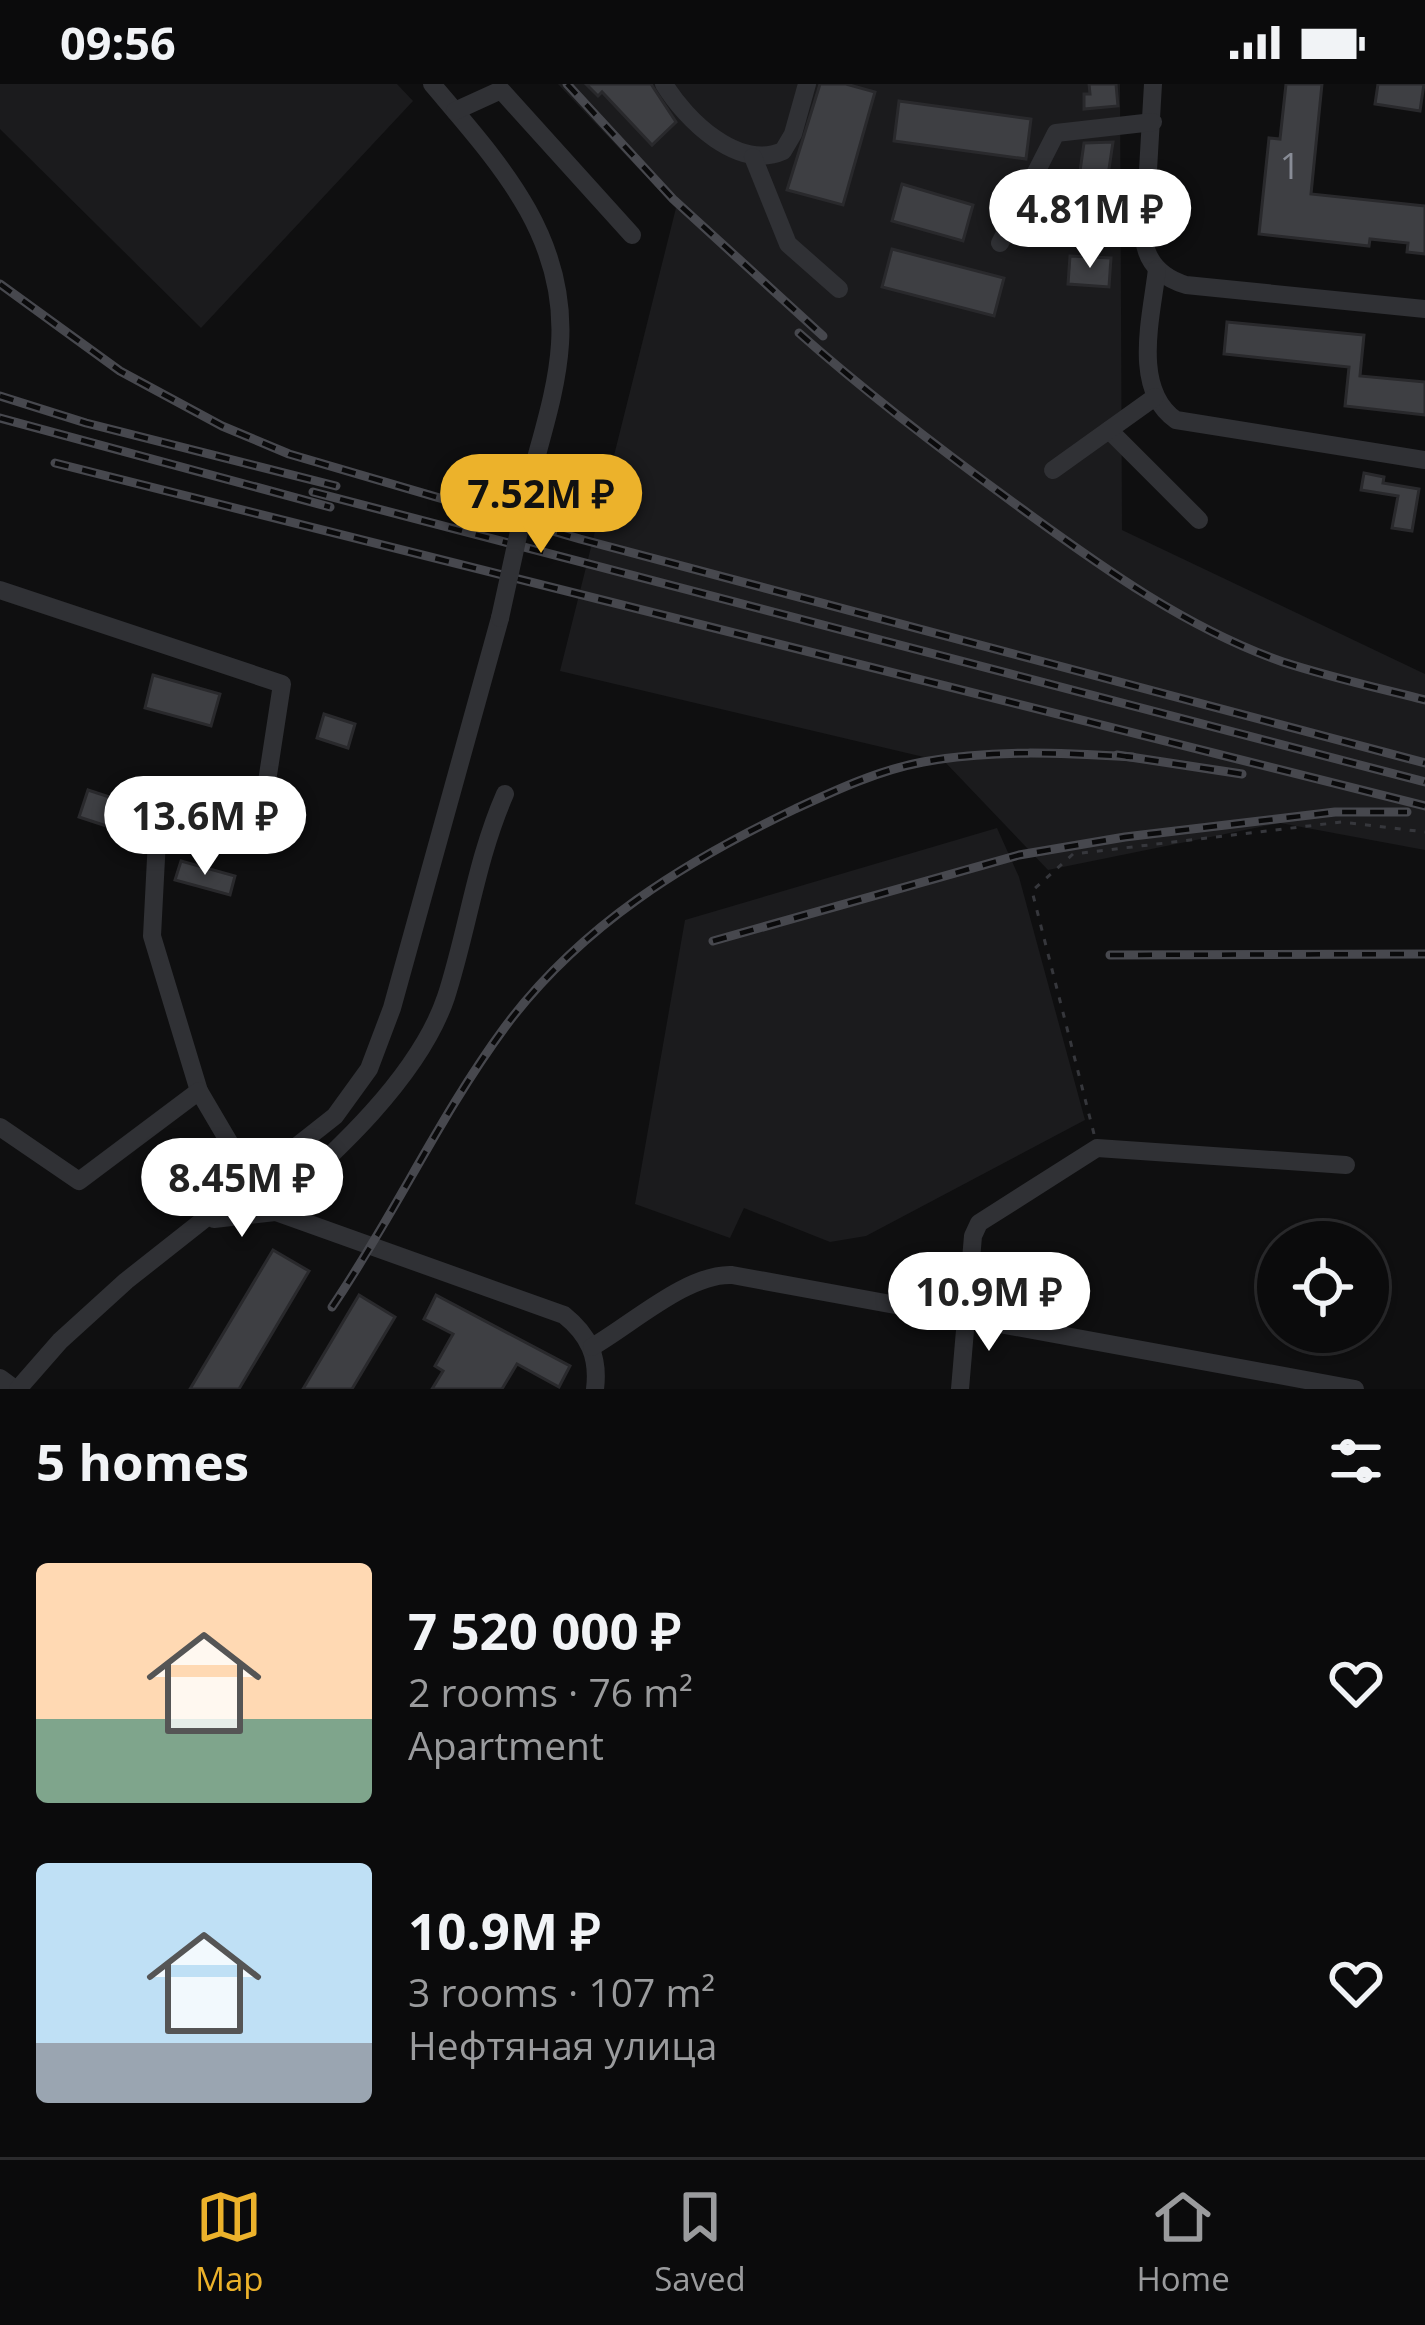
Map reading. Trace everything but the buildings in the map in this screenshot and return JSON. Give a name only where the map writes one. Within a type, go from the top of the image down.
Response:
[{"type":"street","points":[[0,1378],[16,1389],[95,1307],[335,1115],[369,1070],[392,1008],[500,618],[560,346],[557,280],[530,208],[432,84]]},
{"type":"street","points":[[664,84],[694,120],[724,144],[753,157],[783,151],[793,134],[807,84]]},
{"type":"street","points":[[1153,84],[1144,239],[1166,278],[1186,285],[1425,309]]},
{"type":"street","points":[[455,111],[501,90],[632,235]]},
{"type":"street","points":[[1000,243],[1056,133],[1154,122]]},
{"type":"street","points":[[753,157],[788,244],[839,289]]},
{"type":"street","points":[[1157,269],[1150,385],[1176,420],[1425,460]]},
{"type":"street","points":[[1054,470],[1156,397]]},
{"type":"street","points":[[1108,430],[1199,520]]},
{"type":"street","points":[[0,590],[282,683],[266,788],[230,841],[157,843]]},
{"type":"street","points":[[274,1210],[369,1113],[437,1019],[483,845],[506,794]]},
{"type":"street","points":[[159,800],[152,936],[200,1091],[251,1185],[274,1210]]},
{"type":"street","points":[[0,1127],[79,1181],[200,1091]]},
{"type":"street","points":[[960,1389],[973,1236],[979,1223],[1097,1148],[1346,1165]]},
{"type":"street","points":[[203,1221],[274,1210],[549,1307],[574,1323],[592,1347],[595,1389]]},
{"type":"street","points":[[592,1347],[686,1286],[715,1274],[755,1277],[1354,1389]]},
{"type":"path","points":[[1097,1148],[1032,891],[1073,854],[1342,822],[1425,832]]},
{"type":"shaded area","points":[[0,84],[397,84],[413,101],[201,328],[0,129]]},
{"type":"shaded area","points":[[558,84],[1120,84],[1122,530],[1425,674],[1425,850],[1280,823],[1048,870],[945,762],[560,671],[676,208]]},
{"type":"shaded area","points":[[997,828],[1019,877],[1085,1120],[866,1236],[830,1242],[744,1208],[730,1238],[635,1204],[685,920]]},
{"type":"railway","points":[[567,84],[673,199],[823,336]]},
{"type":"railway","points":[[0,284],[120,371],[222,426],[289,454],[580,539],[1425,763]]},
{"type":"railway","points":[[799,333],[993,488],[1180,615],[1283,662],[1425,700]]},
{"type":"railway","points":[[0,396],[86,423],[336,486]]},
{"type":"railway","points":[[0,418],[330,507]]},
{"type":"railway","points":[[55,463],[1425,806]]},
{"type":"railway","points":[[313,492],[1425,782]]},
{"type":"railway","points":[[332,1307],[505,1027],[566,958],[636,900],[754,829],[890,770],[1002,754],[1133,757]]},
{"type":"railway","points":[[1117,755],[1242,774]]},
{"type":"railway","points":[[713,941],[1019,855],[1335,812],[1407,812]]},
{"type":"railway","points":[[1110,955],[1425,954]]}]
